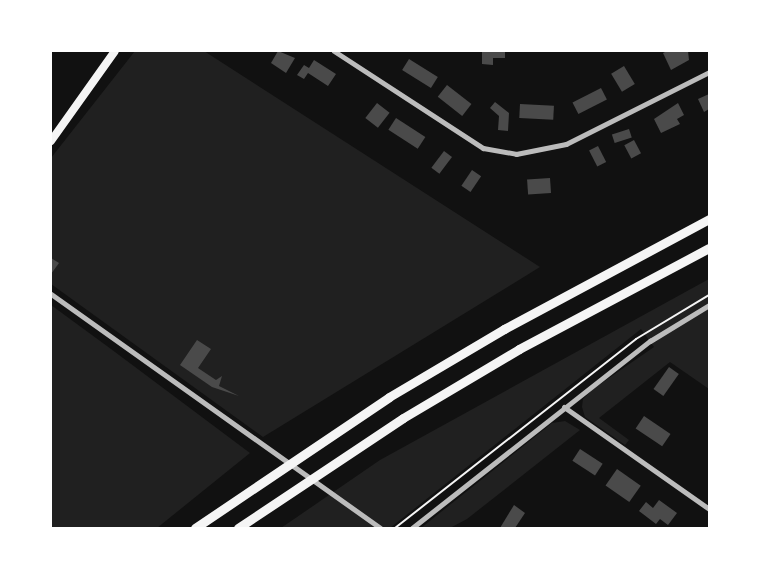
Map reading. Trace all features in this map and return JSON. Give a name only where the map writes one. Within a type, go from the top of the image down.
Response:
[{"type":"highway","points":[[195,528],[389,397],[513,324],[709,219]]},
{"type":"highway","points":[[238,528],[403,418],[528,345],[709,248]]},
{"type":"main road","points":[[51,141],[115,51]]},
{"type":"street","points":[[334,51],[475,143],[516,154],[566,144],[709,72]]},
{"type":"street","points":[[51,294],[380,528]]},
{"type":"street","points":[[412,528],[564,406],[650,341],[709,305]]},
{"type":"street","points":[[564,406],[709,509]]},
{"type":"path","points":[[395,528],[581,380],[660,321],[709,294]]},
{"type":"shaded area","points":[[135,51],[204,51],[540,267],[263,437],[51,284],[51,158]]},
{"type":"shaded area","points":[[709,279],[709,389],[670,362],[599,418],[629,440],[625,445],[585,417],[582,407],[583,399],[593,389],[654,347],[641,329],[390,528],[281,528],[380,460]]},
{"type":"shaded area","points":[[51,305],[250,453],[157,528],[51,528]]},
{"type":"shaded area","points":[[565,421],[580,430],[467,519],[450,528],[421,528],[552,423]]},
{"type":"building","points":[[278,51],[295,58],[286,73],[271,63]]},
{"type":"building","points":[[482,51],[505,51],[505,58],[493,58],[493,65],[482,64]]},
{"type":"building","points":[[667,51],[688,51],[689,60],[671,70],[663,53]]},
{"type":"building","points":[[409,59],[438,77],[431,88],[402,70]]},
{"type":"building","points":[[314,60],[336,74],[328,86],[308,73],[304,79],[297,75],[304,65],[309,68]]},
{"type":"building","points":[[624,66],[635,84],[622,92],[611,74]]},
{"type":"building","points":[[447,85],[471,104],[462,116],[438,97]]},
{"type":"building","points":[[601,88],[607,100],[578,114],[572,103]]},
{"type":"building","points":[[709,94],[709,109],[704,112],[698,99]]},
{"type":"building","points":[[495,102],[509,113],[508,131],[498,130],[499,116],[490,108]]},
{"type":"building","points":[[377,103],[390,113],[378,128],[365,118]]},
{"type":"building","points":[[678,103],[684,115],[677,119],[680,124],[661,133],[654,119]]},
{"type":"building","points":[[520,104],[554,106],[553,120],[519,118]]},
{"type":"building","points":[[396,118],[425,137],[418,149],[388,130]]},
{"type":"building","points":[[629,129],[632,138],[615,143],[612,135]]},
{"type":"building","points":[[634,140],[641,153],[631,158],[624,145]]},
{"type":"building","points":[[598,146],[606,162],[597,167],[589,151]]},
{"type":"building","points":[[444,151],[452,157],[439,174],[431,168]]},
{"type":"building","points":[[472,170],[481,176],[470,192],[461,186]]},
{"type":"building","points":[[550,178],[551,193],[528,195],[527,180]]},
{"type":"building","points":[[51,258],[59,263],[51,274]]},
{"type":"building","points":[[197,340],[211,349],[198,368],[216,380],[222,376],[219,386],[239,396],[212,387],[180,365]]},
{"type":"building","points":[[669,367],[679,374],[663,396],[654,389]]},
{"type":"building","points":[[644,416],[671,434],[662,446],[636,428]]},
{"type":"building","points":[[580,449],[603,464],[595,475],[572,461]]},
{"type":"building","points":[[617,469],[641,486],[629,502],[606,485]]},
{"type":"building","points":[[659,500],[677,513],[668,525],[660,519],[656,524],[639,511],[646,502],[653,508]]},
{"type":"building","points":[[514,505],[525,513],[515,528],[500,528]]}]
